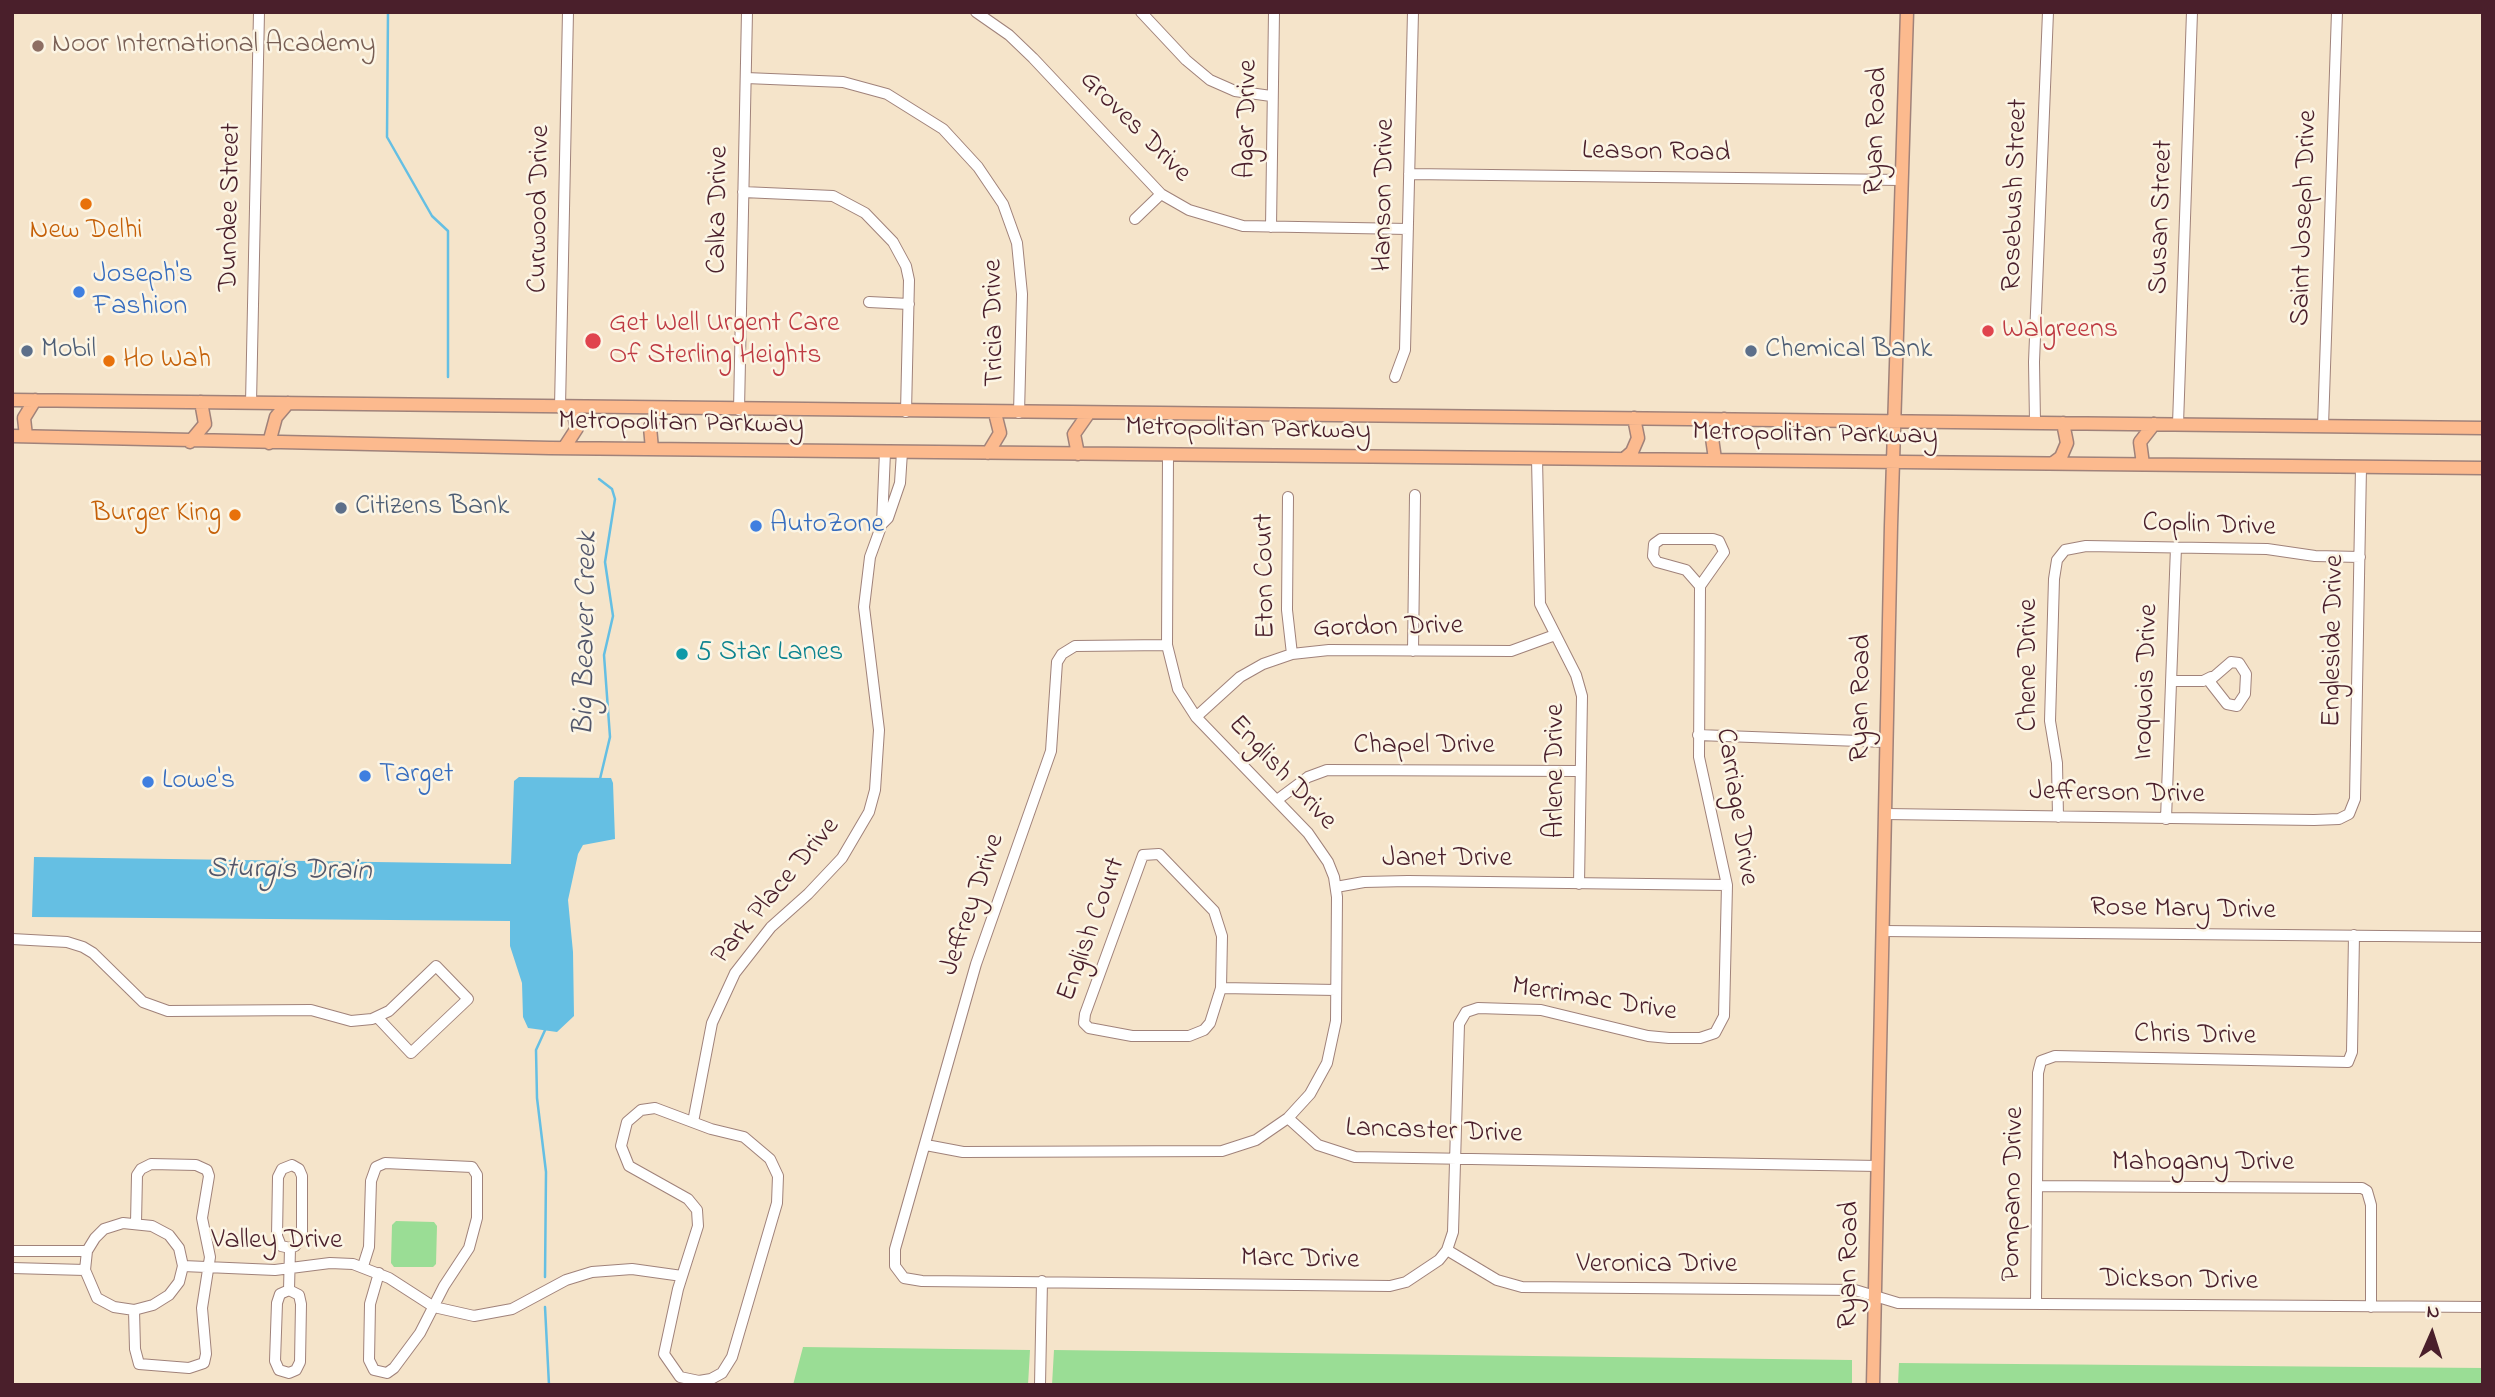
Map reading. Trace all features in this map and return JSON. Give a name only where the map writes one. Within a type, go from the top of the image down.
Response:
[{"type":"main road","name":"Ryan Road","points":[[1873,1385],[1886,742],[1907,12]]},
{"type":"main road","name":"Metropolitan Parkway","points":[[12,400],[2483,428]]},
{"type":"main road","points":[[26,436],[24,418],[35,400]]},
{"type":"main road","points":[[190,442],[205,424],[201,402]]},
{"type":"main road","points":[[269,443],[276,416],[288,403]]},
{"type":"main road","points":[[564,448],[577,428],[566,407]]},
{"type":"main road","points":[[652,449],[650,427],[662,409]]},
{"type":"main road","points":[[988,453],[1000,433],[995,413]]},
{"type":"main road","points":[[1078,454],[1074,434],[1088,414]]},
{"type":"main road","points":[[1624,459],[1638,438],[1634,418]]},
{"type":"main road","points":[[1715,459],[1712,438],[1724,419]]},
{"type":"main road","points":[[2053,463],[2060,457],[2067,443],[2063,423]]},
{"type":"main road","points":[[2143,464],[2140,442],[2154,424]]},
{"type":"main road","name":"Metropolitan Parkway","points":[[12,436],[190,442],[564,448],[2483,468]]},
{"type":"street","name":"Dundee Street","points":[[251,403],[259,12]]},
{"type":"street","name":"Curwood Drive","points":[[566,407],[568,12]]},
{"type":"street","name":"Calka Drive","points":[[739,410],[747,12]]},
{"type":"street","name":"Groves Drive","points":[[976,12],[1009,35],[1033,58],[1161,194],[1189,210],[1220,222],[1270,227],[1408,229]]},
{"type":"street","points":[[1141,12],[1186,60],[1210,80],[1235,91],[1271,96]]},
{"type":"street","name":"Agar Drive","points":[[1270,227],[1274,12]]},
{"type":"street","name":"Hanson Drive","points":[[1395,377],[1405,350],[1413,12]]},
{"type":"street","name":"Rosebush Street","points":[[2035,422],[2034,362],[2048,12]]},
{"type":"street","name":"Susan Street","points":[[2178,424],[2192,12]]},
{"type":"street","name":"Saint Joseph Drive","points":[[2323,426],[2337,12]]},
{"type":"street","name":"Tricia Drive","points":[[746,78],[843,82],[887,94],[943,130],[978,167],[1003,204],[1017,243],[1022,294],[1020,413]]},
{"type":"street","name":"Leason Road","points":[[1409,174],[1902,180]]},
{"type":"street","points":[[743,192],[820,194],[854,205],[893,242],[906,266],[909,304],[906,412]]},
{"type":"street","points":[[1135,219],[1161,194]]},
{"type":"street","points":[[869,302],[909,304]]},
{"type":"street","name":"Park Place Drive","points":[[885,452],[890,498]]},
{"type":"street","name":"Park Place Drive","points":[[693,1122],[712,1023],[735,973],[771,927],[823,880],[842,858],[869,812],[875,790],[880,730],[864,607],[870,557],[902,452]]},
{"type":"street","name":"English Drive","points":[[1168,455],[1167,645],[1178,688],[1196,717],[1277,800],[1320,849],[1336,887],[1335,1033],[1324,1071],[1310,1094],[1288,1118]]},
{"type":"street","name":"Arlene Drive","points":[[1537,458],[1537,590],[1540,604],[1581,689],[1579,884]]},
{"type":"street","name":"Engleside Drive","points":[[2348,814],[2355,799],[2361,467]]},
{"type":"street","points":[[1413,651],[1415,495]]},
{"type":"street","name":"Eton Court","points":[[1288,497],[1287,610],[1292,654]]},
{"type":"street","points":[[1661,539],[1719,541],[1724,552],[1722,558],[1707,572],[1700,586],[1686,570],[1657,562],[1653,556],[1654,544],[1661,539]]},
{"type":"street","name":"Coplin Drive","points":[[2060,555],[2077,546],[2267,549],[2315,556],[2360,557]]},
{"type":"street","name":"Iroquois Drive","points":[[2166,819],[2176,547]]},
{"type":"street","name":"Chene Drive","points":[[2058,817],[2057,762],[2050,722],[2054,579],[2060,555]]},
{"type":"street","name":"Carriage Drive","points":[[1700,586],[1698,735],[1701,765],[1713,807],[1716,843],[1724,864],[1727,885],[1724,1016],[1715,1033]]},
{"type":"street","name":"Gordon Drive","points":[[1196,717],[1241,677],[1263,664],[1292,654],[1329,650],[1511,651],[1527,648],[1555,635]]},
{"type":"street","name":"Jeffrey Drive","points":[[899,1274],[895,1266],[895,1249],[976,964],[1051,751],[1057,662],[1062,654],[1074,646],[1167,645]]},
{"type":"street","points":[[2171,681],[2209,682]]},
{"type":"street","points":[[1698,735],[1886,742]]},
{"type":"street","name":"Chapel Drive","points":[[1277,800],[1308,777],[1327,770],[1580,771]]},
{"type":"street","name":"Jefferson Drive","points":[[1885,814],[2166,819],[2329,819],[2348,814]]},
{"type":"street","name":"English Court","points":[[1149,852],[1159,854],[1214,911],[1222,936],[1221,988],[1210,1023],[1204,1030],[1189,1036],[1132,1036],[1089,1028],[1084,1023],[1143,855],[1149,852]]},
{"type":"street","name":"Janet Drive","points":[[1336,887],[1364,882],[1727,885]]},
{"type":"street","name":"Rose Mary Drive","points":[[1883,931],[2483,937]]},
{"type":"street","name":"Chris Drive","points":[[2039,1086],[2041,1061],[2055,1056],[2348,1062],[2353,1052],[2354,935]]},
{"type":"street","points":[[14,941],[67,942],[83,947],[93,953],[137,998],[168,1011],[311,1010],[351,1021],[377,1018],[389,1011],[436,966],[468,999],[411,1053],[377,1018]]},
{"type":"street","points":[[1221,988],[1336,990]]},
{"type":"street","name":"Merrimac Drive","points":[[1456,1158],[1459,1024],[1466,1012],[1478,1008],[1541,1010],[1658,1037],[1700,1038],[1715,1033]]},
{"type":"street","name":"Pompano Drive","points":[[2036,1303],[2039,1086]]},
{"type":"street","points":[[647,1108],[663,1109],[693,1122],[744,1137],[770,1159],[779,1187],[760,1269],[732,1357],[722,1373],[699,1381],[680,1377],[664,1354],[682,1276],[698,1226],[697,1210],[688,1199],[629,1166],[621,1146],[621,1136],[632,1116],[647,1108]]},
{"type":"street","points":[[926,1145],[963,1152],[1208,1153],[1256,1140],[1288,1118]]},
{"type":"street","name":"Lancaster Drive","points":[[1288,1118],[1311,1140],[1341,1154],[1878,1166]]},
{"type":"street","points":[[1447,1250],[1455,1218],[1456,1158]]},
{"type":"street","points":[[363,1266],[369,1247],[371,1181],[376,1167],[385,1163],[472,1167],[478,1181],[476,1229],[465,1257],[420,1333],[394,1368],[387,1373],[374,1370],[369,1360],[369,1316],[379,1273]]},
{"type":"street","points":[[151,1164],[203,1167],[209,1176],[202,1219],[209,1266],[202,1317],[206,1358],[200,1367],[139,1364],[135,1349],[134,1310],[114,1307],[97,1297],[86,1261],[104,1229],[136,1223],[137,1175],[141,1169],[151,1164]]},
{"type":"street","points":[[292,1165],[299,1169],[302,1176],[302,1235],[295,1247],[290,1248],[281,1246],[277,1236],[278,1177],[282,1169],[292,1165]]},
{"type":"street","name":"Mahogany Drive","points":[[2038,1186],[2361,1188],[2367,1191],[2371,1205],[2371,1307]]},
{"type":"street","name":"Valley Drive","points":[[134,1310],[153,1305],[169,1294],[179,1282],[183,1266],[179,1248],[169,1235],[152,1226],[136,1223]]},
{"type":"street","points":[[289,1290],[290,1248]]},
{"type":"street","name":"Marc Drive","points":[[899,1274],[904,1278],[922,1281],[1390,1286],[1421,1275],[1447,1250]]},
{"type":"street","name":"Veronica Drive","points":[[1447,1250],[1497,1280],[1522,1287],[1855,1290],[1875,1297]]},
{"type":"street","points":[[12,1251],[86,1261]]},
{"type":"street","points":[[12,1268],[86,1261]]},
{"type":"street","name":"Valley Drive","points":[[183,1266],[289,1269],[330,1263],[363,1266],[434,1307],[463,1315],[492,1315],[523,1306],[560,1283],[584,1274],[616,1269],[682,1276]]},
{"type":"street","points":[[1040,1385],[1042,1281]]},
{"type":"street","points":[[289,1290],[300,1299],[300,1325],[299,1366],[289,1373],[279,1370],[275,1361],[276,1303],[280,1294],[289,1290]]},
{"type":"street","name":"Dickson Drive","points":[[1875,1297],[1898,1303],[2483,1307]]},
{"type":"green space","points":[[396,1221],[434,1222],[437,1226],[436,1264],[433,1267],[394,1267],[391,1263],[392,1225]]},
{"type":"green space","points":[[803,1347],[1030,1350],[1028,1385],[793,1385]]},
{"type":"green space","points":[[1054,1350],[1852,1360],[1852,1385],[1052,1385]]},
{"type":"green space","points":[[1899,1363],[2483,1368],[2483,1385],[1898,1385]]},
{"type":"water","name":"Sturgis Drain","points":[[519,777],[611,778],[613,783],[615,839],[583,845],[578,854],[568,900],[573,952],[574,1016],[557,1032],[528,1028],[523,1017],[522,983],[510,946],[510,921],[32,917],[34,857],[511,864],[514,781]]},
{"type":"waterway","name":"Big Beaver Creek","points":[[388,12],[387,137],[432,216],[448,231],[448,377]]},
{"type":"waterway","name":"Big Beaver Creek","points":[[599,479],[612,489],[615,499],[605,562],[613,616],[604,655],[610,737],[600,779]]},
{"type":"waterway","name":"Big Beaver Creek","points":[[545,1277],[546,1172],[537,1098],[536,1050],[546,1028]]},
{"type":"waterway","name":"Big Beaver Creek","points":[[545,1307],[549,1385]]},
{"type":"place","name":"Noor International Academy","points":[[38,46]]},
{"type":"place","name":"New Delhi","points":[[86,204]]},
{"type":"place","name":"Joseph's Fashion","points":[[79,292]]},
{"type":"place","name":"Walgreens","points":[[1988,331]]},
{"type":"place","name":"Get Well Urgent Care Of Sterling Heights","points":[[593,341]]},
{"type":"place","name":"Mobil","points":[[27,351]]},
{"type":"place","name":"Chemical Bank","points":[[1751,351]]},
{"type":"place","name":"Ho Wah","points":[[109,361]]},
{"type":"place","name":"Citizens Bank","points":[[341,508]]},
{"type":"place","name":"Burger King","points":[[235,515]]},
{"type":"place","name":"AutoZone","points":[[756,526]]},
{"type":"place","name":"5 Star Lanes","points":[[682,654]]},
{"type":"place","name":"Target","points":[[365,776]]},
{"type":"place","name":"Lowe's","points":[[148,782]]}]
